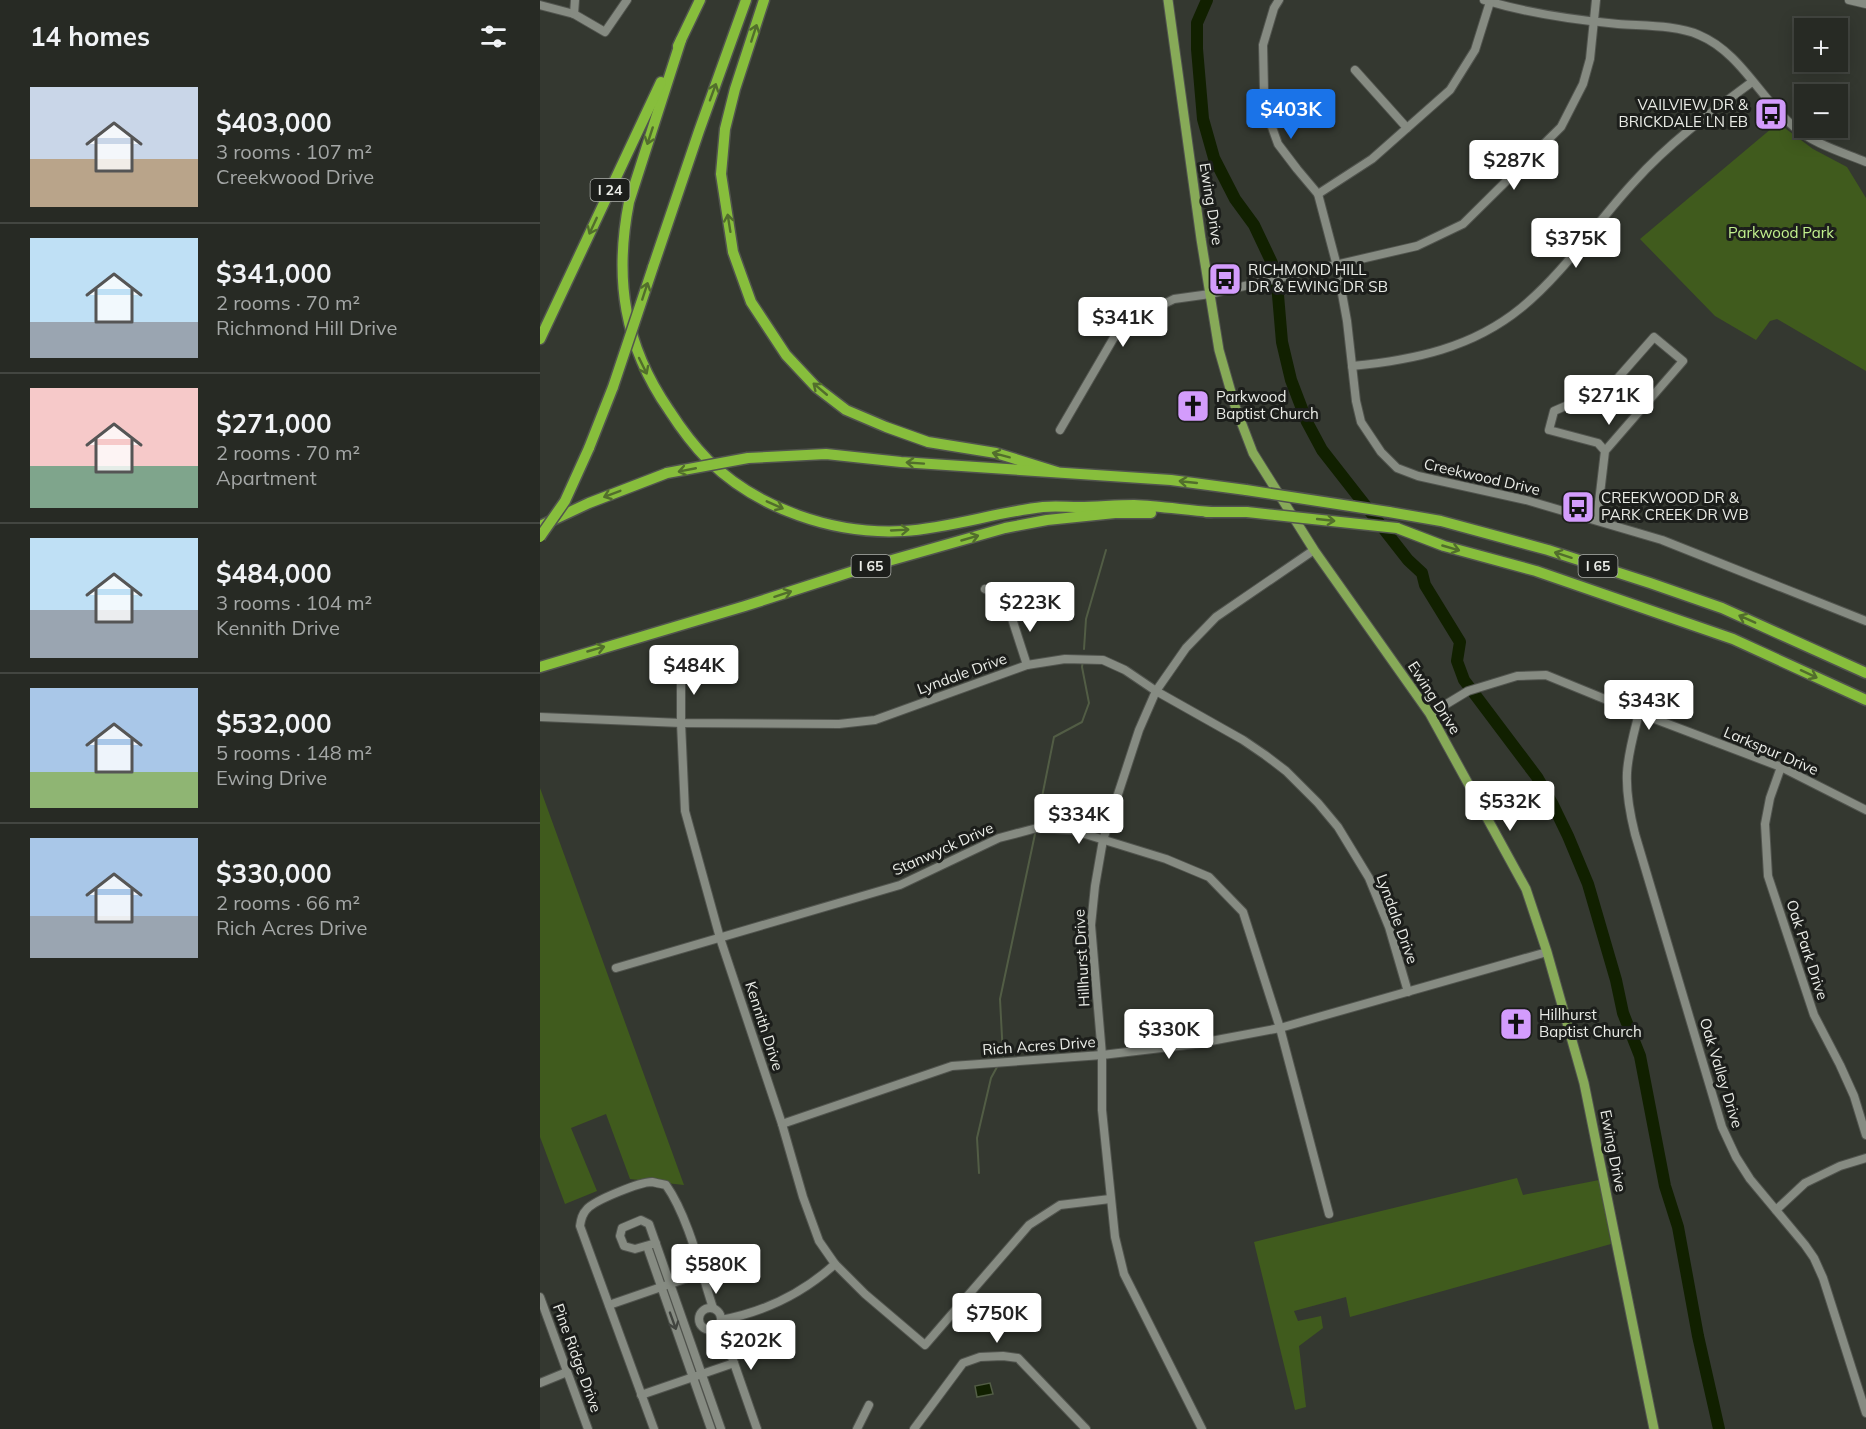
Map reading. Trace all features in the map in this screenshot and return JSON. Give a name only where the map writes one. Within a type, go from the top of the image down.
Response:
[{"type":"highway","name":"I 24","points":[[540,339],[700,0]]},
{"type":"highway","points":[[540,537],[566,501],[613,387],[746,0]]},
{"type":"highway","points":[[764,0],[733,99],[726,129],[721,174],[734,252],[751,302],[786,356],[816,387],[846,410],[886,428],[928,442],[996,453],[1057,472]]},
{"type":"highway","points":[[681,40],[629,202],[625,221],[623,291],[628,325],[648,376],[681,427],[714,465],[737,483],[768,502],[827,524],[874,531],[905,531],[1017,510],[1046,507],[1135,505],[1210,512]]},
{"type":"highway","name":"I 65","points":[[540,526],[589,503],[667,473],[748,458],[826,454],[901,462],[1170,480],[1441,521],[1548,550],[1722,608],[1866,674]]},
{"type":"highway","name":"I 65","points":[[540,667],[860,569],[1005,528],[1047,520],[1115,513],[1247,512],[1396,528],[1444,546],[1536,570],[1722,636],[1866,700]]},
{"type":"main road","name":"Ewing Drive","points":[[1168,0],[1191,173],[1219,350],[1235,406],[1253,453],[1314,550],[1430,714],[1526,889],[1547,952],[1584,1083],[1654,1429]]},
{"type":"street","points":[[574,14],[575,0]]},
{"type":"street","points":[[540,5],[574,14],[605,32],[627,0]]},
{"type":"street","name":"Creekwood Drive","points":[[1279,0],[1274,8],[1263,45],[1264,90],[1268,116],[1278,144],[1318,194],[1337,266],[1361,422],[1381,452],[1397,468],[1418,477],[1526,500],[1597,519],[1662,540],[1866,621]]},
{"type":"street","points":[[1060,430],[1116,334],[1142,315],[1174,299],[1210,294],[1417,246],[1462,224],[1561,127],[1583,84],[1590,59],[1596,0]]},
{"type":"street","points":[[1849,0],[1866,4]]},
{"type":"street","points":[[1318,194],[1372,159],[1450,90],[1474,50],[1487,1],[1552,16],[1698,34],[1718,45],[1734,60],[1792,126],[1813,140],[1866,162]]},
{"type":"street","points":[[1355,70],[1407,129]]},
{"type":"street","points":[[1352,366],[1420,357],[1454,346],[1504,321],[1540,290],[1634,182],[1667,148],[1752,82]]},
{"type":"street","points":[[1597,519],[1605,451],[1683,361],[1654,337],[1610,387],[1554,411],[1549,430],[1598,443],[1605,451]]},
{"type":"street","name":"Hillhurst Drive","points":[[1202,1429],[1124,1274],[1115,1237],[1102,1110],[1102,1055],[1091,925],[1095,886],[1103,840],[1139,730],[1156,691],[1186,648],[1216,617],[1314,550]]},
{"type":"street","points":[[986,589],[1005,597],[1028,664]]},
{"type":"street","name":"Lyndale Drive","points":[[540,717],[681,723],[839,724],[875,720],[1028,664],[1065,659],[1103,660],[1125,670],[1156,691],[1243,740],[1286,771],[1318,803],[1338,827],[1369,878],[1389,927],[1408,992]]},
{"type":"street","name":"Kennith Drive","points":[[681,669],[681,723],[686,811],[720,938],[782,1124],[803,1197],[819,1241],[836,1264],[865,1294],[925,1345],[1029,1225],[1060,1205],[1110,1199]]},
{"type":"street","name":"Larkspur Drive","points":[[1430,714],[1468,691],[1517,676],[1546,675],[1781,767],[1866,810]]},
{"type":"street","name":"Oak Valley Drive","points":[[1639,713],[1627,773],[1629,805],[1635,834],[1722,1127],[1736,1157],[1750,1179],[1814,1258],[1866,1413]]},
{"type":"street","name":"Oak Park Drive","points":[[1781,767],[1770,798],[1765,824],[1768,876],[1814,1015],[1849,1086],[1866,1135]]},
{"type":"street","name":"Stanwyck Drive","points":[[616,968],[900,885],[999,838],[1037,828],[1072,830],[1166,859],[1209,877],[1243,912],[1280,1028],[1329,1214]]},
{"type":"street","name":"Rich Acres Drive","points":[[782,1124],[952,1066],[1102,1055],[1195,1044],[1280,1028],[1547,952]]},
{"type":"street","points":[[1776,1210],[1805,1183],[1840,1166],[1866,1158]]},
{"type":"street","points":[[654,1429],[580,1226],[585,1210],[592,1204],[618,1192],[650,1182],[666,1185],[675,1198],[712,1308],[720,1314],[720,1324],[757,1429]]},
{"type":"street","points":[[656,1243],[635,1249],[624,1246],[620,1236],[622,1228],[641,1220],[650,1224],[721,1429]]},
{"type":"street","points":[[647,1246],[711,1429]]},
{"type":"street","points":[[712,1308],[702,1312],[700,1323],[708,1330],[780,1302],[836,1264]]},
{"type":"street","points":[[609,1305],[702,1273]]},
{"type":"street","name":"Pine Ridge Drive","points":[[540,1297],[588,1429]]},
{"type":"street","points":[[914,1429],[963,1363],[980,1357],[1004,1356],[1018,1358],[1086,1429]]},
{"type":"street","points":[[641,1395],[734,1363]]},
{"type":"street","points":[[540,1383],[567,1372]]},
{"type":"street","points":[[857,1429],[869,1404]]},
{"type":"green space","name":"Parkwood Park","points":[[1778,123],[1794,135],[1794,138],[1798,138],[1813,149],[1847,167],[1866,198],[1866,371],[1777,319],[1770,321],[1756,340],[1715,316],[1640,239]]},
{"type":"green space","points":[[540,788],[684,1185],[630,1179],[606,1114],[571,1128],[597,1191],[565,1204],[540,1137]]},
{"type":"green space","points":[[1517,1178],[1523,1195],[1599,1180],[1611,1244],[1350,1317],[1346,1297],[1294,1311],[1298,1321],[1321,1316],[1323,1328],[1299,1346],[1306,1407],[1295,1410],[1254,1242]]},
{"type":"shaded area","points":[[990,1383],[993,1394],[977,1397],[975,1386]]},
{"type":"waterway","points":[[1207,0],[1197,23],[1203,119],[1214,158],[1235,199],[1254,225],[1272,263],[1278,295],[1282,342],[1291,380],[1307,422],[1322,450],[1408,560],[1422,573],[1425,585],[1460,642],[1457,661],[1464,680],[1537,777],[1568,836],[1588,884],[1616,980],[1623,1013],[1640,1056],[1665,1186],[1678,1227],[1698,1336],[1719,1429]]},
{"type":"waterway","points":[[1084,649],[1086,619],[1106,550]]},
{"type":"waterway","points":[[1037,822],[1054,737],[1082,722],[1089,703],[1082,667],[1083,660]]},
{"type":"waterway","points":[[1003,1056],[1000,999],[1035,834]]},
{"type":"waterway","points":[[979,1173],[977,1138],[991,1078],[997,1067]]},
{"type":"place","name":"VAILVIEW DR & BRICKDALE LN EB","points":[[1771,114]]},
{"type":"place","name":"RICHMOND HILL DR & EWING DR SB","points":[[1225,279]]},
{"type":"place","name":"Parkwood Baptist Church","points":[[1193,406]]},
{"type":"place","name":"CREEKWOOD DR & PARK CREEK DR WB","points":[[1578,507]]},
{"type":"place","name":"Hillhurst Baptist Church","points":[[1516,1024]]}]
